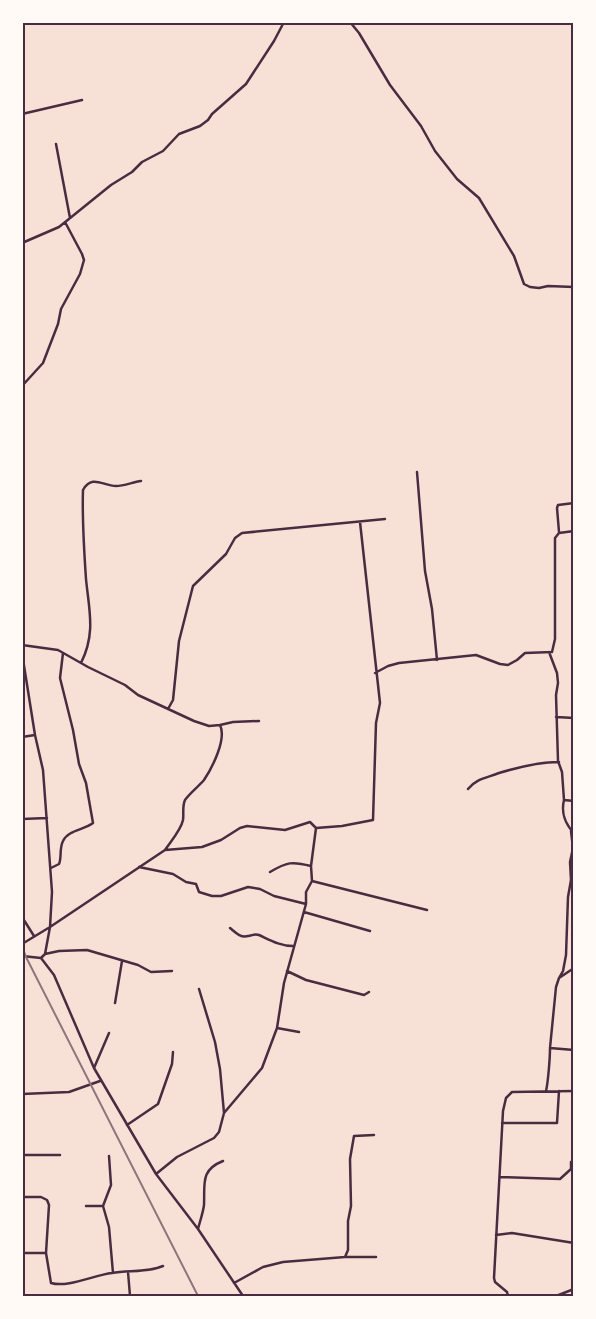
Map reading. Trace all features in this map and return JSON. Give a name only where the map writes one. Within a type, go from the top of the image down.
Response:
[{"type":"street","points":[[279,22],[281,27]]},
{"type":"street","points":[[22,243],[48,233],[65,222],[111,185],[132,172],[142,162],[163,152],[179,134],[200,126],[208,120],[212,114],[246,84],[284,22]]},
{"type":"street","points":[[350,22],[359,33],[390,85],[421,126],[435,151],[457,178],[480,198],[514,256],[524,284],[530,288],[548,286],[574,287]]},
{"type":"street","points":[[22,114],[82,100]]},
{"type":"street","points":[[56,144],[70,218]]},
{"type":"street","points":[[22,386],[43,363],[58,324],[61,309],[83,268],[84,260],[82,254],[65,222]]},
{"type":"street","points":[[417,472],[425,571],[432,609],[437,660]]},
{"type":"street","points":[[81,663],[87,645],[91,617],[86,581],[83,490],[92,481],[114,486],[141,481]]},
{"type":"street","points":[[375,673],[399,663],[476,655],[508,665],[525,653],[552,652],[555,639],[556,538],[559,533],[557,508],[558,504],[574,503]]},
{"type":"street","points":[[168,709],[173,700],[179,641],[193,586],[226,554],[235,538],[242,533],[385,519]]},
{"type":"street","points":[[165,850],[202,847],[221,840],[240,828],[247,826],[285,830],[310,822],[316,828],[342,826],[373,820],[376,723],[380,703],[375,673],[367,577],[360,522]]},
{"type":"street","points":[[559,533],[574,531]]},
{"type":"street","points":[[22,645],[53,649],[63,653],[125,684],[138,695],[209,726],[233,722],[260,721]]},
{"type":"street","points":[[546,1091],[555,994],[566,955],[568,897],[571,880],[570,862],[573,848],[572,832],[562,807],[564,800],[556,717],[557,673],[549,652]]},
{"type":"street","points":[[22,653],[35,735],[43,770],[47,818],[52,902],[45,954]]},
{"type":"street","points":[[50,868],[59,864],[61,860],[60,852],[63,840],[71,833],[93,823],[86,782],[79,764],[60,678],[63,653]]},
{"type":"street","points":[[556,717],[574,718]]},
{"type":"street","points":[[22,944],[165,850],[183,820],[185,800],[204,780],[212,766],[222,739],[220,725]]},
{"type":"street","points":[[22,737],[35,735]]},
{"type":"street","points":[[468,789],[482,777],[498,774],[511,768],[546,762],[559,762]]},
{"type":"street","points":[[564,800],[574,801]]},
{"type":"street","points":[[22,819],[47,818]]},
{"type":"street","points":[[224,1113],[262,1068],[277,1028],[287,971],[306,904],[306,892],[312,881],[311,866],[316,828]]},
{"type":"street","points":[[270,872],[285,864],[295,862],[311,866]]},
{"type":"street","points":[[139,867],[173,874],[186,882],[196,884],[199,892],[212,896],[221,896],[248,886],[260,889],[274,896],[306,904]]},
{"type":"street","points":[[312,881],[427,910]]},
{"type":"street","points":[[304,912],[370,931]]},
{"type":"street","points":[[22,917],[34,936]]},
{"type":"street","points":[[230,928],[238,935],[247,937],[258,934],[272,942],[293,946]]},
{"type":"street","points":[[41,958],[45,954],[59,951],[87,950],[138,965],[151,972],[172,972]]},
{"type":"street","points":[[22,956],[41,958],[54,975],[100,1081],[156,1174],[198,1229],[243,1296]]},
{"type":"street","points":[[115,1003],[122,961]]},
{"type":"street","points":[[559,978],[574,968]]},
{"type":"street","points":[[287,971],[306,980],[364,994],[369,992]]},
{"type":"street","points":[[156,1174],[177,1156],[214,1138],[219,1132],[224,1113],[220,1069],[215,1042],[199,989]]},
{"type":"street","points":[[277,1028],[299,1032]]},
{"type":"street","points":[[94,1068],[109,1033]]},
{"type":"street","points":[[550,1048],[574,1050]]},
{"type":"street","points":[[127,1125],[158,1104],[172,1064],[173,1052]]},
{"type":"street","points":[[22,1094],[69,1092],[100,1081]]},
{"type":"street","points":[[502,1123],[557,1123],[559,1091]]},
{"type":"street","points":[[508,1296],[507,1292],[495,1282],[502,1123],[506,1098],[512,1092],[574,1091]]},
{"type":"street","points":[[345,1256],[348,1250],[348,1221],[351,1206],[350,1159],[354,1136],[374,1135]]},
{"type":"street","points":[[22,1154],[60,1155]]},
{"type":"street","points":[[109,1156],[111,1184],[104,1206],[109,1227],[113,1273]]},
{"type":"street","points":[[500,1177],[560,1178],[571,1169],[574,1160]]},
{"type":"street","points":[[198,1229],[204,1207],[206,1176],[213,1164],[223,1161]]},
{"type":"street","points":[[22,1197],[41,1197],[47,1200],[49,1205],[46,1253],[51,1283],[56,1284],[163,1266]]},
{"type":"street","points":[[86,1206],[104,1206]]},
{"type":"street","points":[[496,1235],[512,1233],[574,1242]]},
{"type":"street","points":[[22,1253],[46,1253]]},
{"type":"street","points":[[234,1283],[263,1266],[283,1262],[345,1256],[376,1257]]},
{"type":"street","points":[[128,1272],[130,1296]]},
{"type":"street","points":[[556,1296],[574,1289]]},
{"type":"railway","points":[[22,946],[198,1296]]}]
